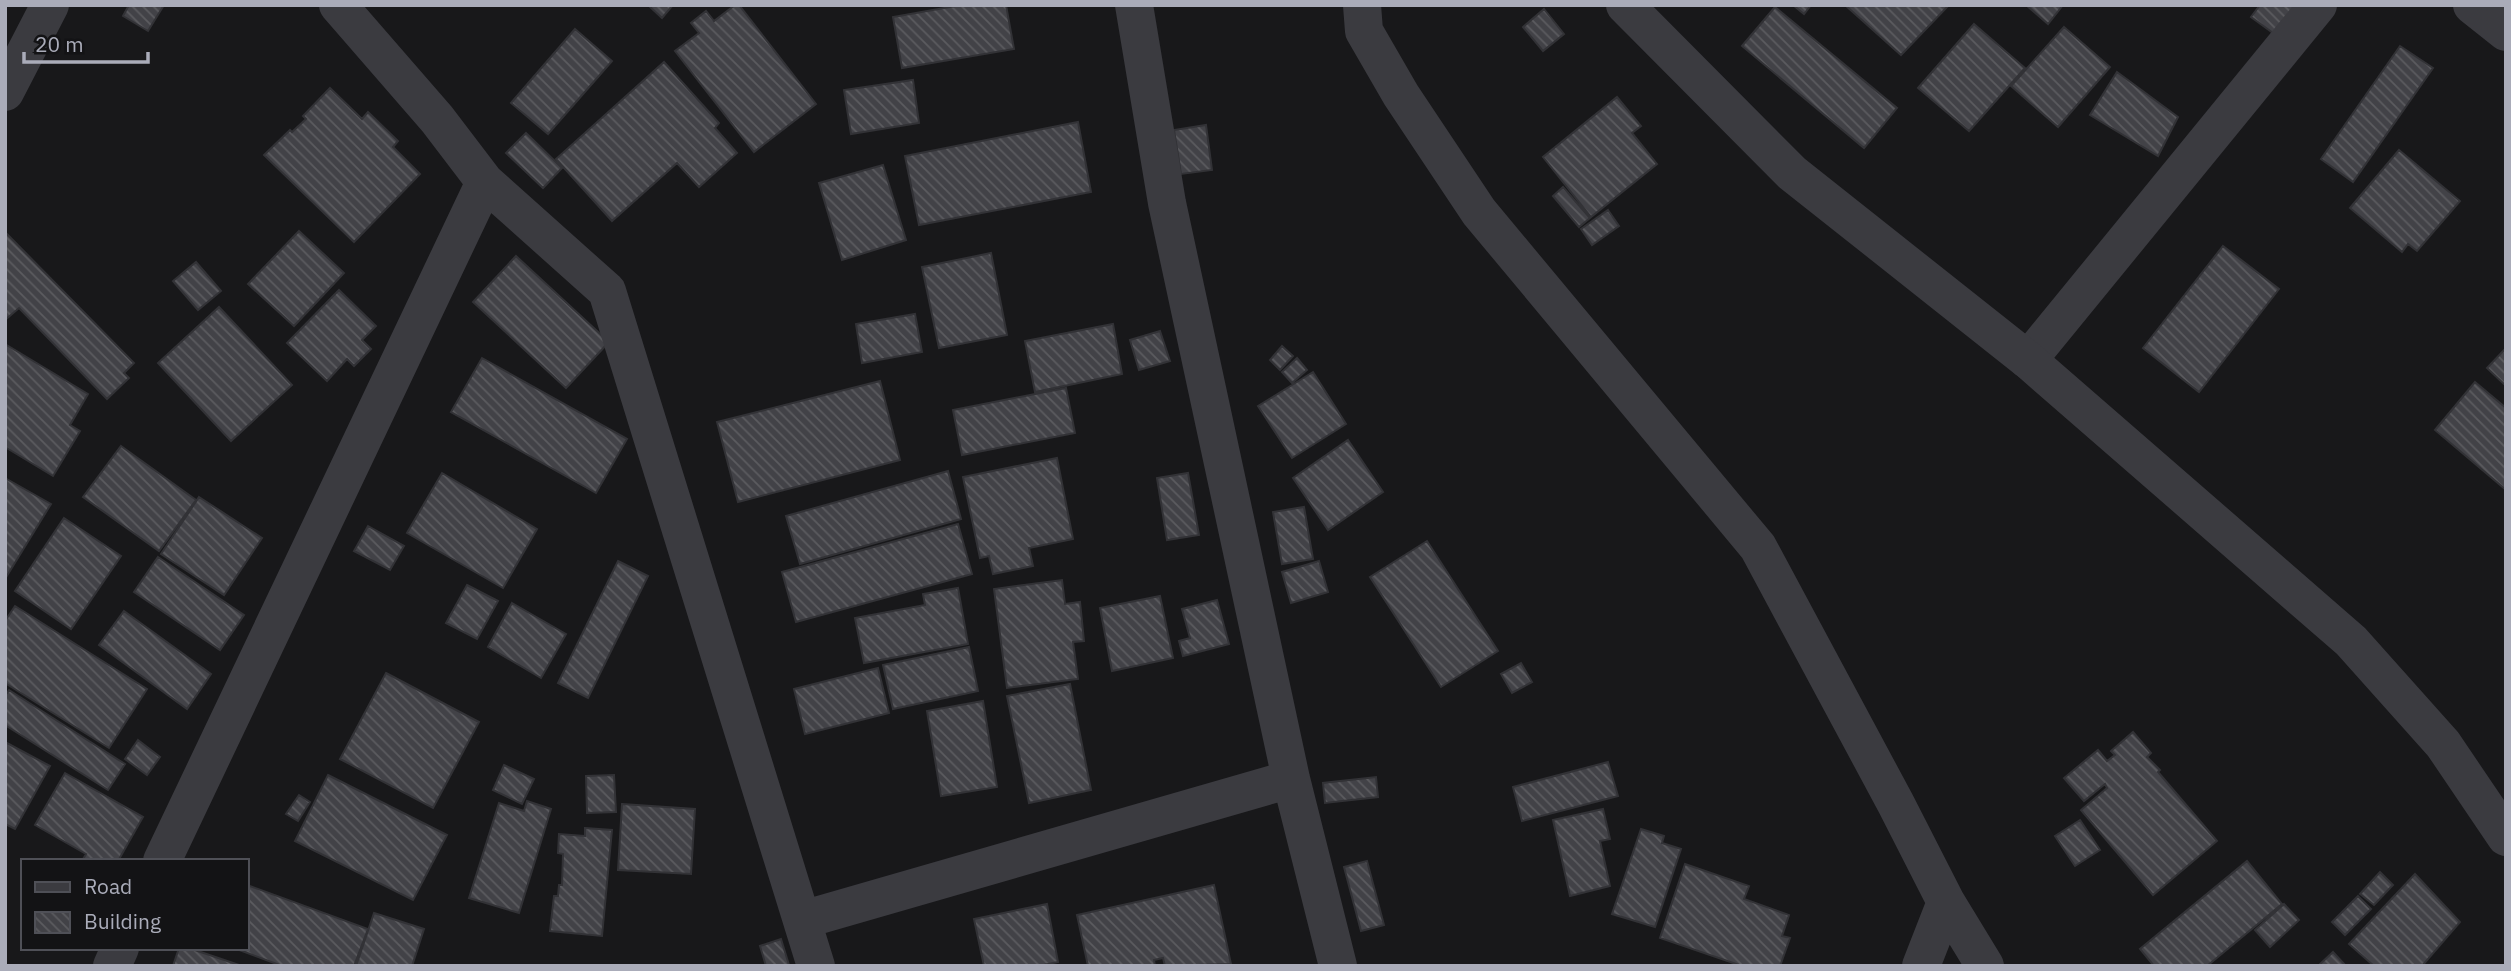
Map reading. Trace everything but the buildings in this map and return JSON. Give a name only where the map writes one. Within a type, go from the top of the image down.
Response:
[{"type":"street","points":[[5,92],[50,5]]},
{"type":"street","points":[[338,5],[437,119],[485,182],[607,290],[816,966]]},
{"type":"street","points":[[1134,5],[1167,202],[1291,779],[1338,966]]},
{"type":"street","points":[[1362,5],[1364,31],[1401,95],[1479,212],[1758,547],[1946,902],[1985,966]]},
{"type":"street","points":[[1625,5],[1792,173],[2028,360],[2351,640],[2443,744],[2506,837]]},
{"type":"street","points":[[2028,360],[2318,5]]},
{"type":"street","points":[[2472,5],[2506,32]]},
{"type":"street","points":[[163,859],[485,182]]},
{"type":"street","points":[[802,920],[1291,779]]},
{"type":"street","points":[[1921,966],[1946,902]]},
{"type":"street","points":[[112,966],[119,950]]}]
